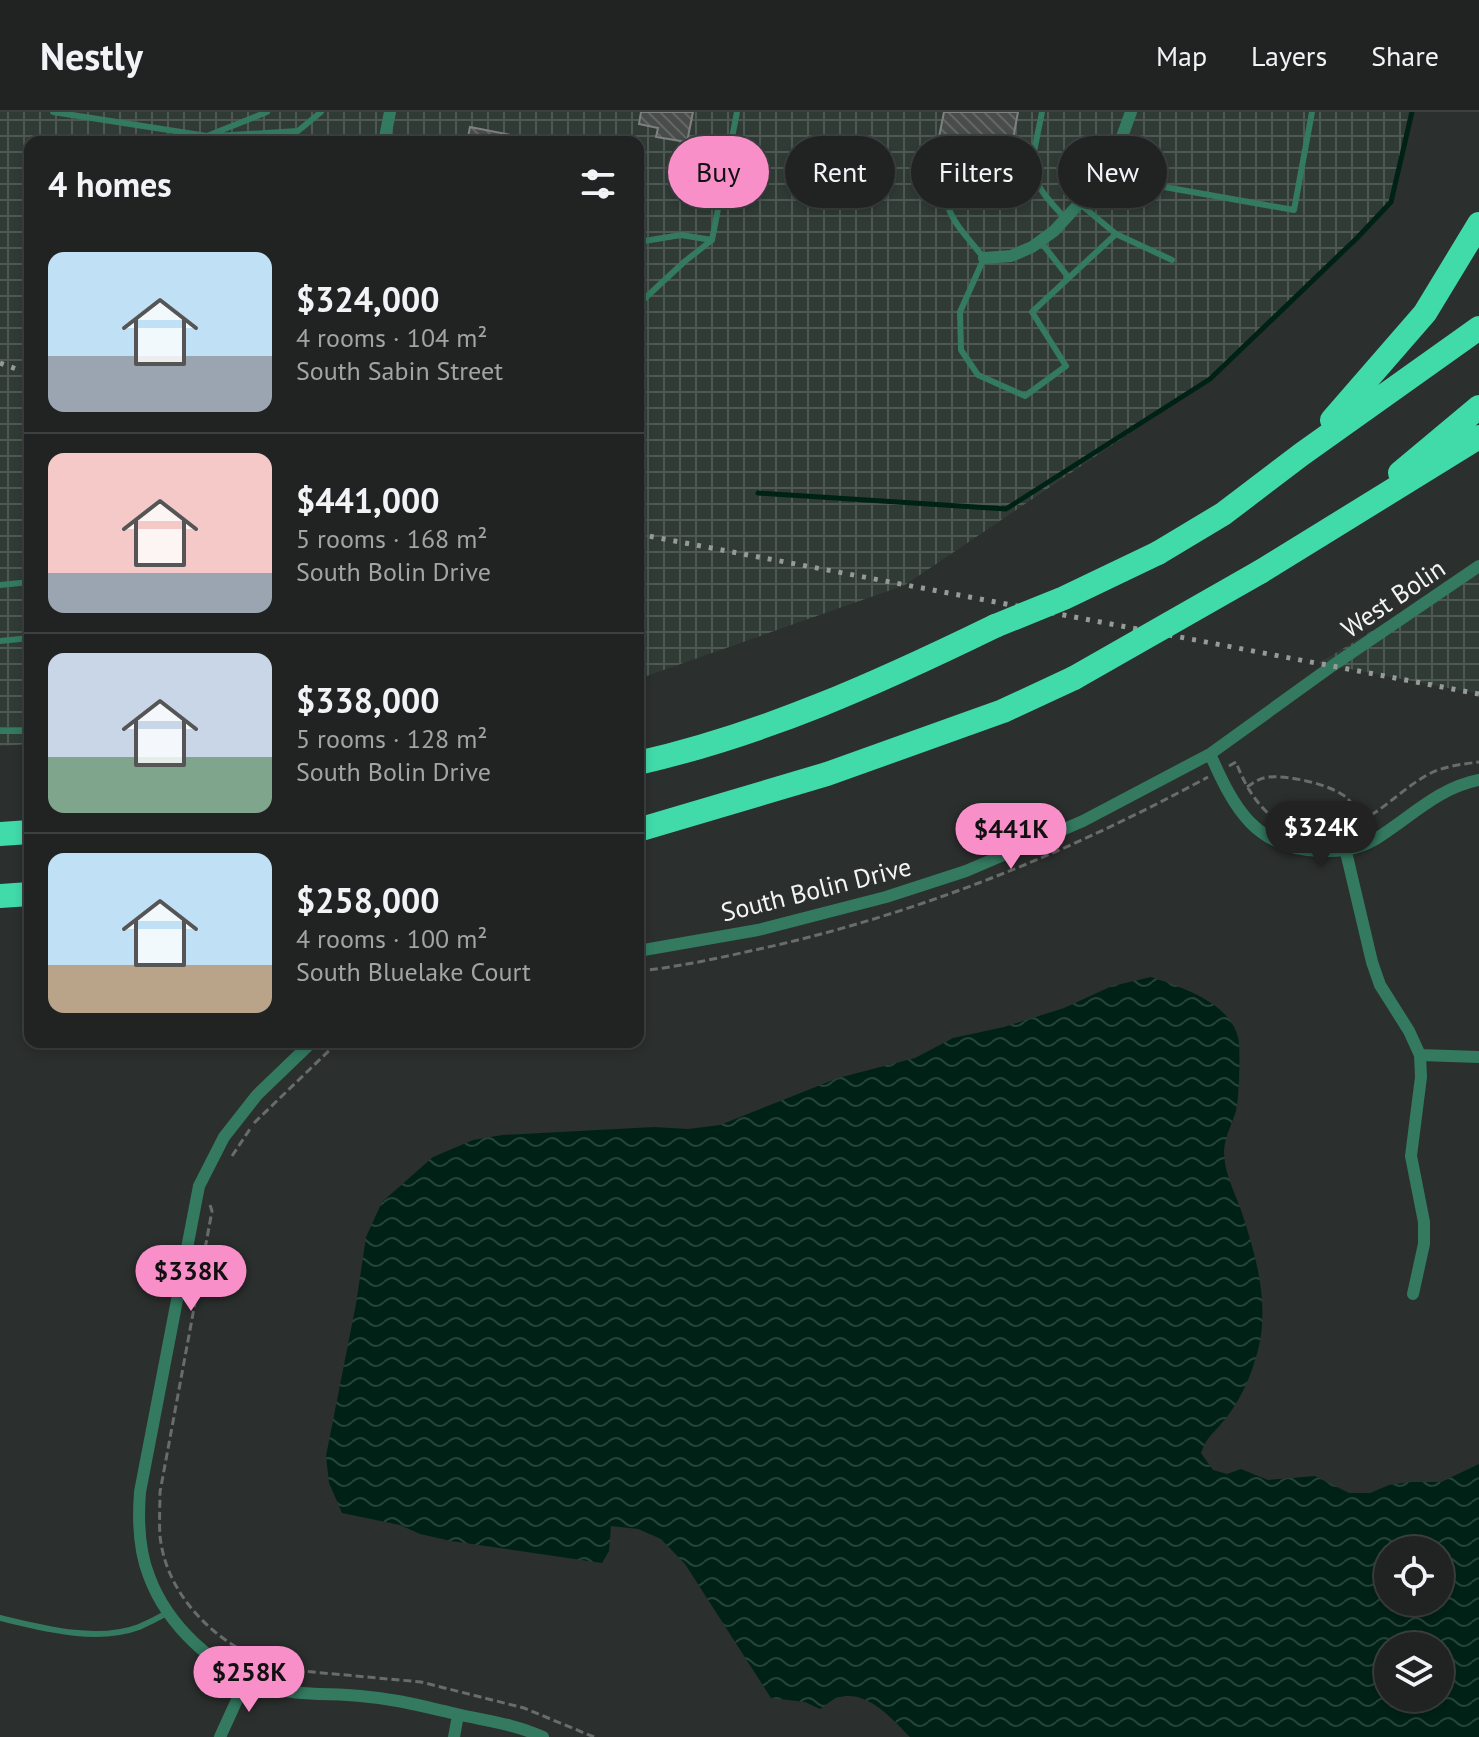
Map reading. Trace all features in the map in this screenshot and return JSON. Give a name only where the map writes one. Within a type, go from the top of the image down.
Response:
[{"type":"highway","points":[[1302,454],[1425,313],[1479,224]]},
{"type":"highway","points":[[644,762],[814,710],[1158,553],[1223,514],[1479,328]]},
{"type":"highway","points":[[1349,516],[1479,407]]},
{"type":"highway","points":[[644,828],[827,774],[1003,711],[1074,678],[1260,572],[1479,437]]},
{"type":"highway","points":[[0,834],[24,832]]},
{"type":"highway","points":[[0,896],[24,894]]},
{"type":"street","points":[[385,136],[390,112]]},
{"type":"street","points":[[1122,136],[1131,112]]},
{"type":"street","points":[[984,258],[1011,256],[1040,241],[1076,208]]},
{"type":"street","name":"West Bolin","points":[[1332,666],[1479,566]]},
{"type":"street","name":"South Bolin Drive","points":[[644,950],[758,930],[886,897],[966,871],[1083,821],[1210,754],[1332,666]]},
{"type":"street","points":[[1210,754],[1236,807],[1251,825],[1262,834],[1290,847],[1346,852],[1373,840],[1436,795],[1479,780]]},
{"type":"street","points":[[1346,852],[1380,985],[1420,1055],[1421,1077],[1411,1156],[1424,1222],[1424,1244],[1413,1294]]},
{"type":"street","points":[[306,1048],[257,1095],[224,1137],[207,1167],[195,1201],[139,1495],[138,1518],[148,1574],[168,1613],[191,1639],[216,1660],[247,1678],[286,1691],[410,1701],[543,1737]]},
{"type":"street","points":[[1420,1055],[1479,1057]]},
{"type":"street","points":[[220,1737],[247,1678]]},
{"type":"street","points":[[454,1737],[458,1715]]},
{"type":"lane","points":[[53,112],[207,136],[298,131],[321,112]]},
{"type":"lane","points":[[207,136],[267,112]]},
{"type":"lane","points":[[644,299],[712,240],[737,112]]},
{"type":"lane","points":[[1042,112],[1031,171],[1041,193],[1066,219]]},
{"type":"lane","points":[[1167,187],[1294,210],[1312,112]]},
{"type":"lane","points":[[947,208],[948,214],[984,258],[960,312],[961,350],[978,375],[1025,396],[1066,366],[1032,312],[1116,234]]},
{"type":"lane","points":[[1085,208],[1116,234],[1172,260]]},
{"type":"lane","points":[[644,241],[681,235],[712,240]]},
{"type":"lane","points":[[1040,241],[1069,278]]},
{"type":"lane","points":[[0,585],[24,583]]},
{"type":"lane","points":[[0,641],[24,639]]},
{"type":"lane","points":[[0,731],[24,731]]},
{"type":"lane","points":[[0,1618],[99,1633],[137,1628],[168,1613]]},
{"type":"path","points":[[644,970],[729,956],[839,931],[950,894],[1051,855],[1236,762],[1258,805],[1275,820],[1307,832],[1325,832],[1359,821],[1435,771],[1479,762]]},
{"type":"path","points":[[1247,787],[1257,780],[1270,777],[1298,778],[1341,793],[1351,802],[1359,821]]},
{"type":"path","points":[[227,1162],[254,1123],[332,1048]]},
{"type":"path","points":[[208,1197],[212,1211],[160,1492],[160,1538],[173,1582],[189,1606],[218,1636],[270,1665],[291,1670],[421,1682],[524,1708],[594,1737]]},
{"type":"shaded area","points":[[0,112],[1409,112],[1391,202],[1210,379],[905,585],[644,677],[644,136],[24,136],[24,744],[0,746]]},
{"type":"shaded area","points":[[1479,566],[1479,694],[1319,663]]},
{"type":"water","points":[[1151,977],[1214,1005],[1233,1025],[1238,1037],[1237,1105],[1226,1140],[1224,1159],[1255,1258],[1261,1291],[1262,1324],[1246,1385],[1235,1406],[1207,1440],[1201,1453],[1213,1470],[1227,1474],[1241,1469],[1268,1480],[1315,1476],[1349,1493],[1370,1493],[1389,1485],[1410,1482],[1441,1482],[1479,1464],[1479,1737],[910,1737],[878,1707],[858,1697],[837,1698],[820,1709],[805,1702],[771,1698],[685,1564],[661,1539],[638,1529],[611,1526],[609,1551],[602,1563],[451,1541],[420,1534],[400,1525],[342,1513],[329,1483],[326,1456],[366,1237],[382,1202],[433,1157],[473,1140],[502,1135],[654,1127],[688,1129],[720,1125],[838,1078],[915,1058],[953,1038],[1004,1027],[1064,1008],[1112,986]]},
{"type":"building","points":[[641,112],[693,112],[688,136],[656,137],[658,128],[639,124]]},
{"type":"building","points":[[944,112],[1018,112],[1014,136],[939,136]]},
{"type":"building","points":[[470,127],[516,136],[468,136]]},
{"type":"waterway","points":[[758,493],[1006,509],[1210,379],[1357,238],[1391,202],[1412,112]]},
{"type":"railway","points":[[0,363],[24,372]]},
{"type":"railway","points":[[644,535],[1479,694]]}]
